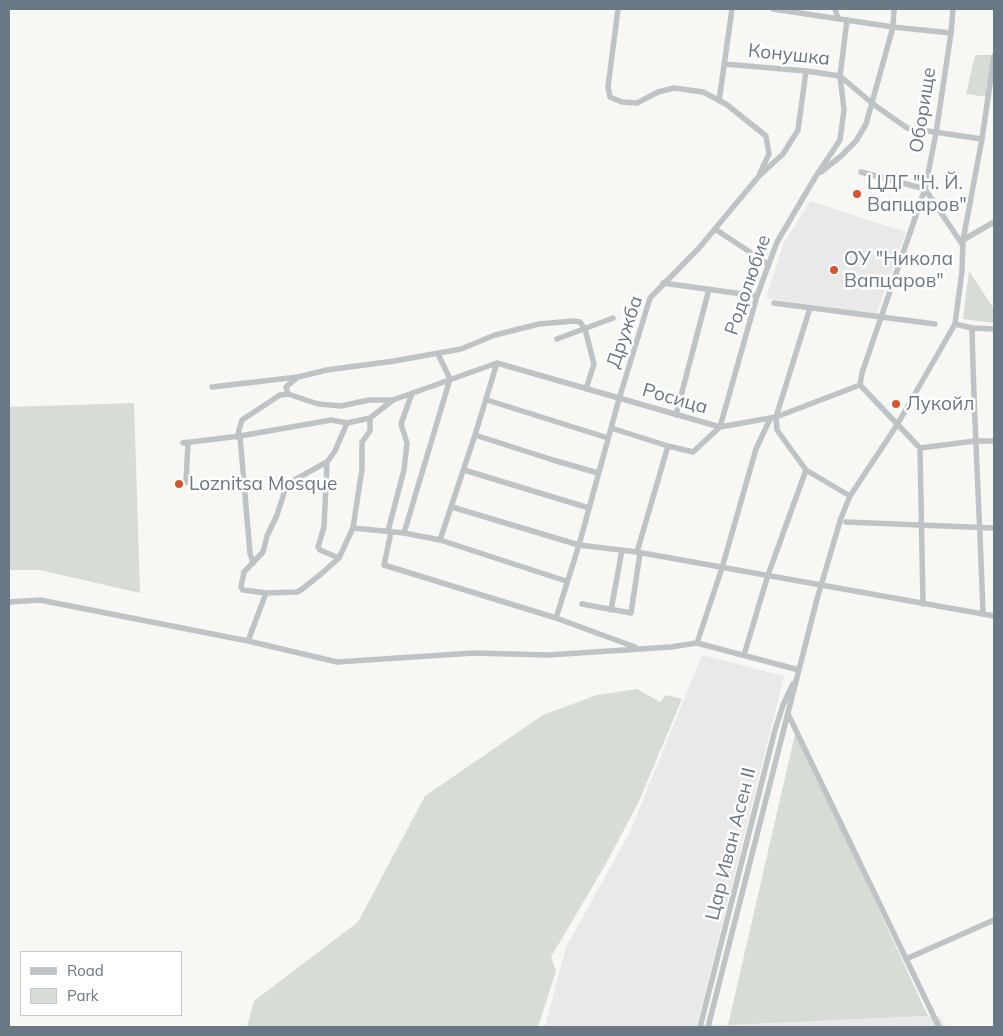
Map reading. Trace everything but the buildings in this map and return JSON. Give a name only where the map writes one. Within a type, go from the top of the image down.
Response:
[{"type":"street","points":[[618,9],[608,87],[610,97],[622,102],[637,103],[658,92],[674,88],[703,92],[726,104],[766,136],[769,154],[759,176]]},
{"type":"street","points":[[719,101],[732,9]]},
{"type":"street","points":[[773,9],[893,27],[951,33]]},
{"type":"street","points":[[835,9],[838,18]]},
{"type":"street","points":[[816,176],[856,141],[866,124],[893,27],[894,9]]},
{"type":"street","name":"Оборище","points":[[860,385],[862,373],[925,189],[936,133],[953,9]]},
{"type":"street","name":"Родолюбие","points":[[720,427],[757,296],[777,242],[816,176],[840,140],[844,110],[840,76],[848,20]]},
{"type":"street","name":"Цар Иван Асен II","points":[[708,1027],[820,586],[841,518],[850,496],[897,425],[955,324],[962,271],[962,242],[982,139],[994,56]]},
{"type":"street","name":"Конушка","points":[[724,64],[840,76],[873,104],[907,128],[982,139]]},
{"type":"street","name":"Дружба","points":[[556,618],[650,298],[699,248],[759,176],[783,154],[798,130],[806,71]]},
{"type":"street","points":[[861,172],[925,189],[962,242],[994,222]]},
{"type":"street","points":[[715,229],[768,264]]},
{"type":"street","points":[[663,283],[757,296]]},
{"type":"street","points":[[676,415],[709,289]]},
{"type":"street","points":[[774,302],[935,324]]},
{"type":"street","points":[[697,643],[722,568],[756,449],[773,418],[810,308]]},
{"type":"street","points":[[557,339],[613,318]]},
{"type":"street","points":[[212,387],[298,377],[327,370],[438,354],[461,349],[495,335],[539,324],[573,321],[580,322],[585,329],[594,364],[586,389]]},
{"type":"street","points":[[955,324],[972,328],[994,329]]},
{"type":"street","points":[[972,328],[982,614]]},
{"type":"street","points":[[404,533],[450,380],[438,354]]},
{"type":"street","points":[[186,482],[186,443],[331,420],[348,423],[370,418],[394,400],[497,363]]},
{"type":"street","points":[[440,540],[487,400],[497,363]]},
{"type":"street","name":"Росица","points":[[497,363],[720,427],[773,418],[860,385]]},
{"type":"street","points":[[253,563],[250,553],[238,436],[242,420],[287,391],[298,377]]},
{"type":"street","points":[[278,379],[287,391],[318,404],[341,406],[369,400],[394,400]]},
{"type":"street","points":[[860,385],[920,448],[923,604]]},
{"type":"street","points":[[412,393],[401,424],[407,440],[404,470],[389,532],[384,565],[556,618],[637,648]]},
{"type":"street","points":[[487,400],[608,438]]},
{"type":"street","points":[[348,423],[335,451],[327,462],[287,484],[277,515],[267,536],[263,552],[243,574],[241,587],[243,590],[266,593],[302,590],[339,558],[353,528],[362,469],[362,442],[370,431],[370,418]]},
{"type":"street","points":[[773,418],[777,430],[806,470],[850,496]]},
{"type":"street","points":[[611,428],[694,452],[720,427]]},
{"type":"street","points":[[475,435],[598,473]]},
{"type":"street","points":[[920,448],[975,441],[994,441]]},
{"type":"street","points":[[582,604],[631,613],[638,553],[668,446]]},
{"type":"street","points":[[327,462],[324,526],[318,547],[320,550],[339,558]]},
{"type":"street","points":[[464,470],[589,508]]},
{"type":"street","points":[[744,655],[768,575],[806,470]]},
{"type":"street","points":[[452,507],[578,545],[622,550],[994,616]]},
{"type":"street","points":[[846,522],[994,528]]},
{"type":"street","points":[[353,528],[404,533],[440,540],[566,581]]},
{"type":"street","points":[[612,610],[622,550]]},
{"type":"street","points":[[248,641],[266,593]]},
{"type":"street","points":[[9,602],[40,600],[248,641],[337,662],[474,654],[548,655],[671,647],[697,643],[799,670]]},
{"type":"street","name":"Цар Иван Асен II","points":[[700,1027],[775,730],[783,705],[799,670]]},
{"type":"street","points":[[783,705],[938,1027]]},
{"type":"street","points":[[906,959],[994,920]]},
{"type":"shaded area","name":"ОУ \"Никола Вапцаров\"","points":[[810,201],[906,232],[876,315],[766,298],[784,243]]},
{"type":"shaded area","points":[[702,655],[784,676],[697,1024],[728,1025],[940,1016],[945,1027],[545,1027],[566,947],[630,832]]},
{"type":"green space","points":[[975,55],[994,55],[988,97],[966,94]]},
{"type":"green space","points":[[969,271],[994,309],[994,323],[963,319]]},
{"type":"green space","points":[[134,403],[140,593],[40,570],[9,570],[9,407]]},
{"type":"green space","points":[[637,689],[660,702],[666,695],[682,699],[639,801],[607,862],[551,957],[556,971],[538,1027],[247,1027],[254,1001],[358,922],[425,796],[543,715],[597,695]]},
{"type":"green space","points":[[796,730],[928,1016],[728,1025]]},
{"type":"place","name":"ЦДГ \"Н. Й. Вапцаров\"","points":[[857,194]]},
{"type":"place","name":"ОУ \"Никола Вапцаров\"","points":[[834,270]]},
{"type":"place","name":"Лукойл","points":[[896,404]]},
{"type":"place","name":"Loznitsa Mosque","points":[[179,484]]}]
